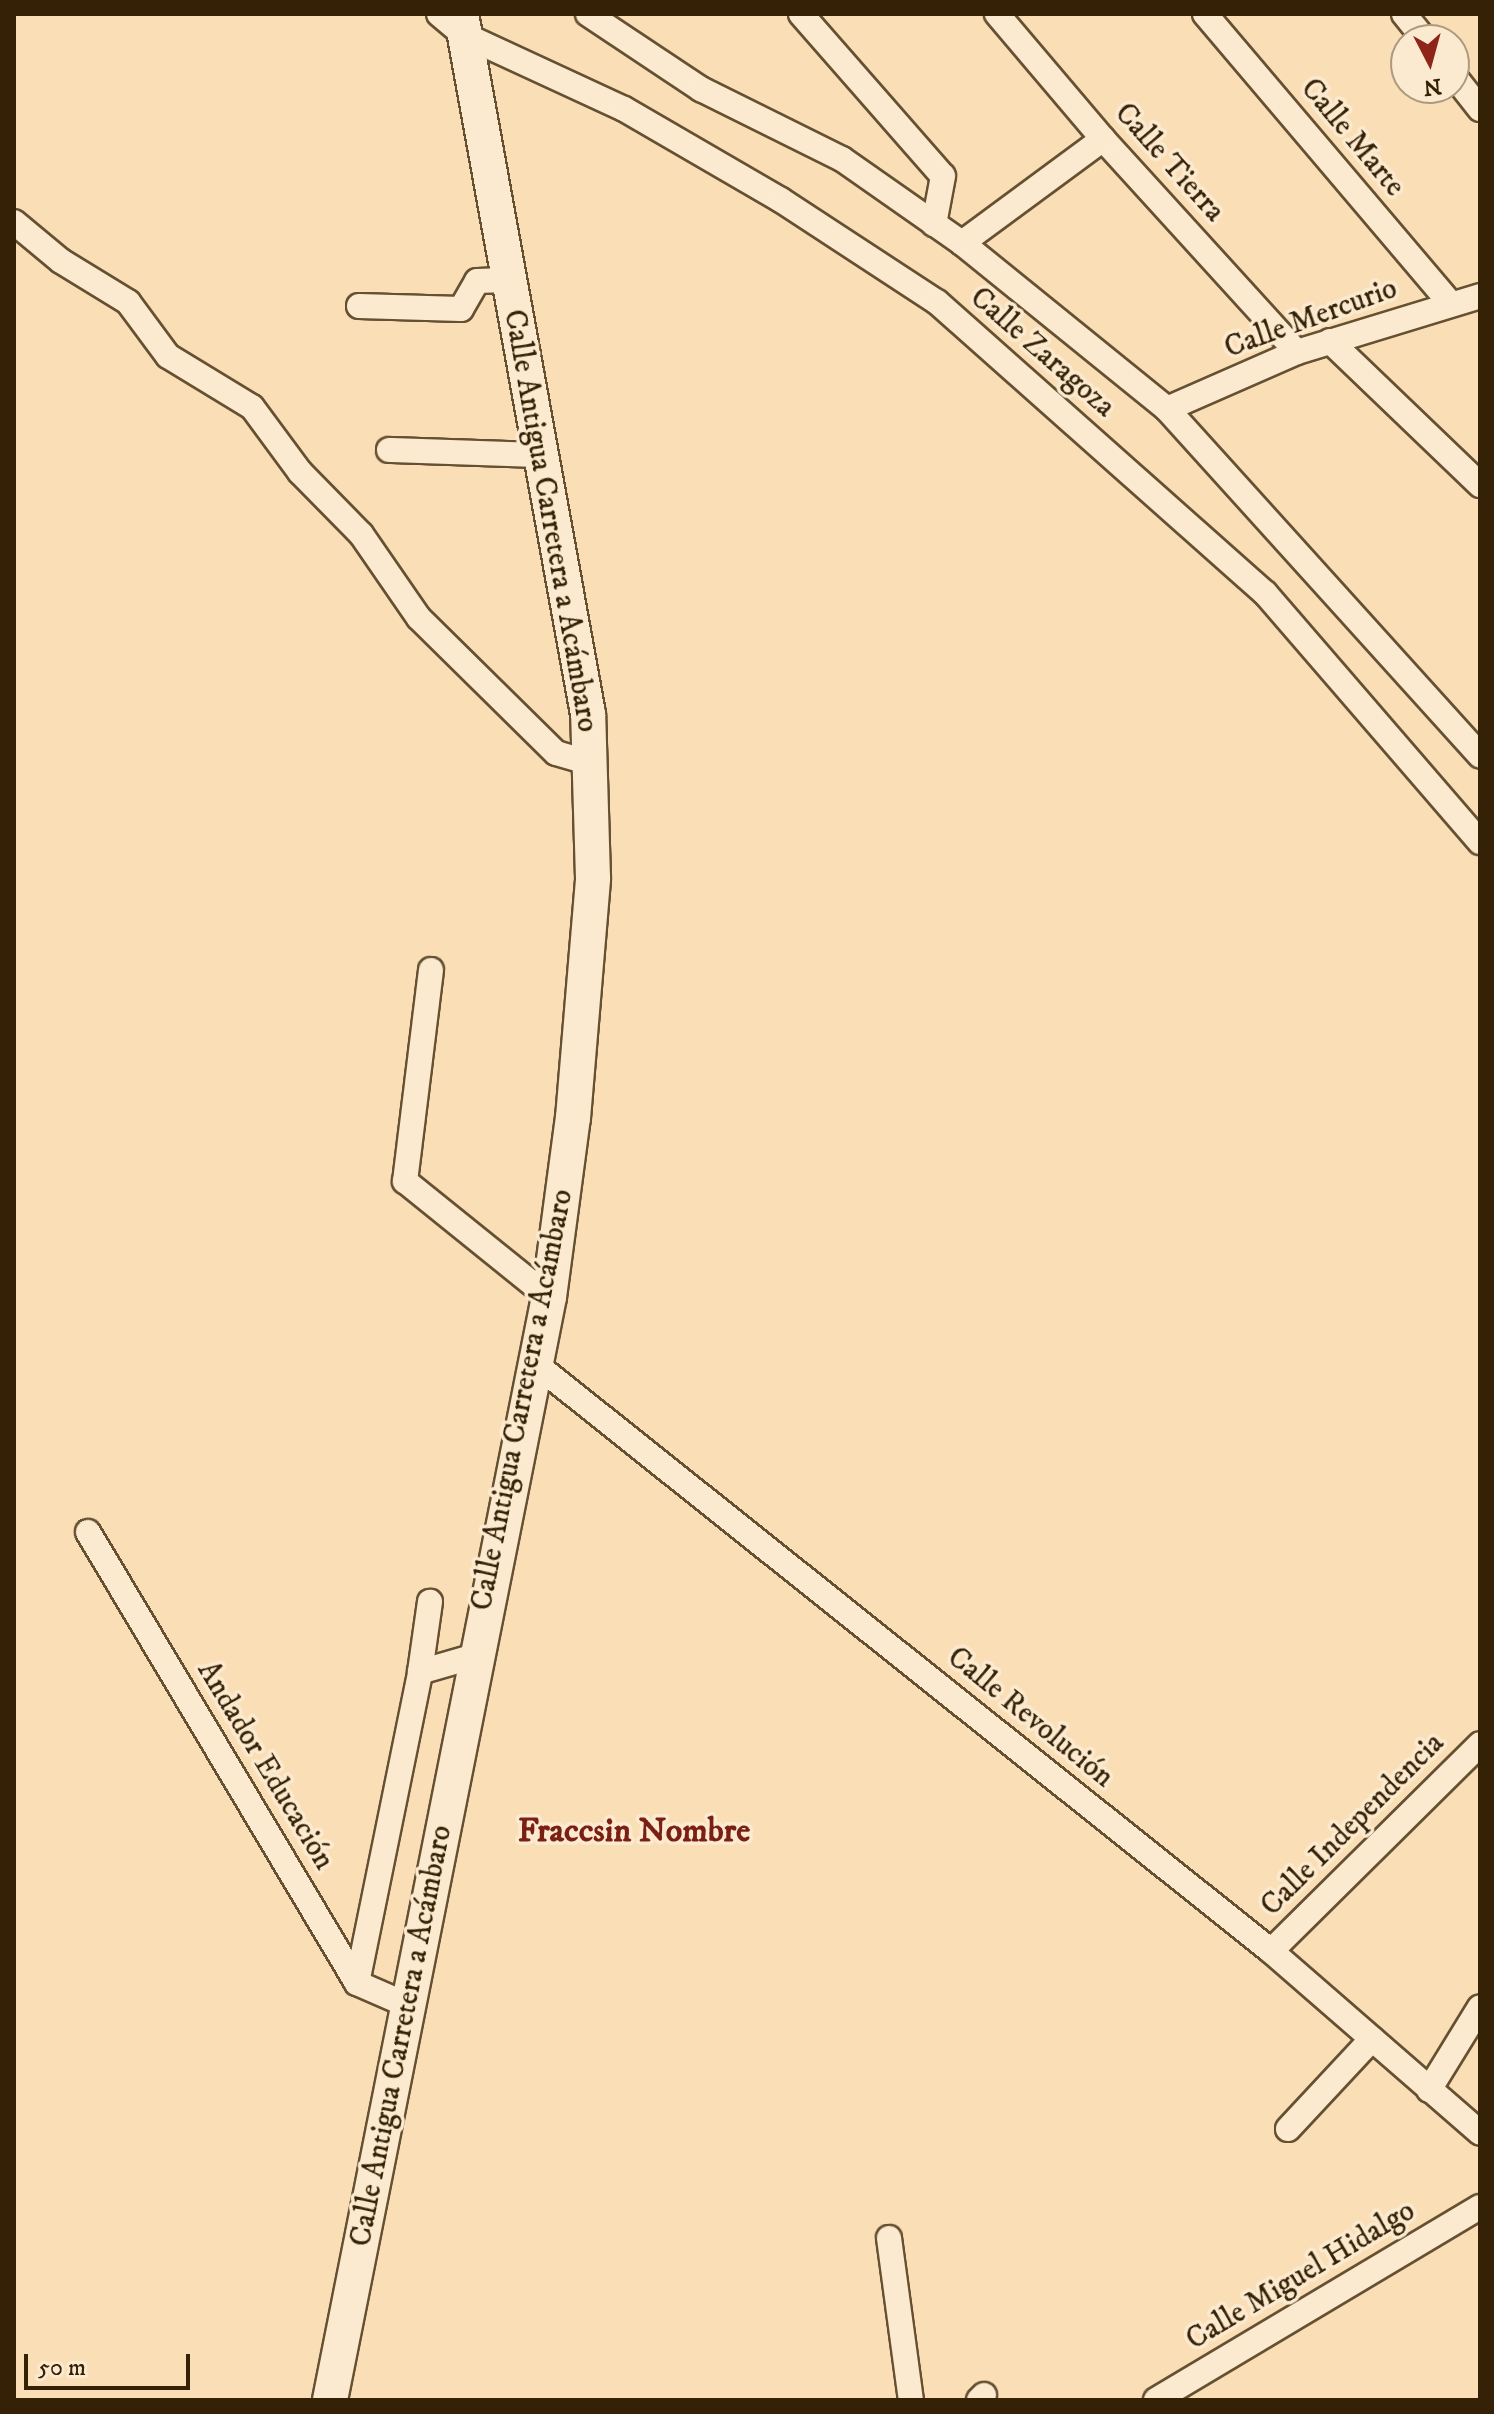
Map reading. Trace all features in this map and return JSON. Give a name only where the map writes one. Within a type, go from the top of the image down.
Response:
[{"type":"main road","name":"Calle Antigua Carretera a Acámbaro","points":[[330,2400],[410,2006],[533,1362],[549,1297],[573,1118],[593,878],[588,714],[455,21]]},
{"type":"street","points":[[588,14],[701,89],[842,159],[962,243],[1167,409],[1480,755]]},
{"type":"street","points":[[801,14],[943,176],[934,224]]},
{"type":"street","name":"Calle Tierra","points":[[997,14],[1103,139],[1297,352]]},
{"type":"street","name":"Calle Marte","points":[[1205,14],[1451,304]]},
{"type":"street","name":"Calle Zaragoza","points":[[455,21],[624,109],[781,200],[937,302],[1265,593],[1480,842]]},
{"type":"street","points":[[962,243],[1103,139]]},
{"type":"street","points":[[14,222],[61,261],[128,302],[168,356],[252,407],[300,472],[361,534],[419,618],[556,753],[591,763]]},
{"type":"street","points":[[359,306],[461,309],[477,281],[507,280]]},
{"type":"street","name":"Calle Mercurio","points":[[1167,409],[1297,352],[1480,296]]},
{"type":"street","points":[[1330,341],[1470,460],[1480,485]]},
{"type":"street","points":[[389,450],[540,455]]},
{"type":"street","points":[[431,970],[405,1181],[549,1297]]},
{"type":"street","name":"Calle Revolución","points":[[533,1362],[1271,1951],[1480,2133]]},
{"type":"street","name":"Andador Educación","points":[[88,1532],[357,1983]]},
{"type":"street","points":[[410,2006],[357,1983],[420,1672],[430,1602]]},
{"type":"street","points":[[420,1672],[475,1656]]},
{"type":"street","name":"Calle Independencia","points":[[1271,1951],[1480,1744]]},
{"type":"street","points":[[1429,2090],[1480,2007]]},
{"type":"street","points":[[1288,2129],[1372,2039]]},
{"type":"street","name":"Calle Miguel Hidalgo","points":[[1156,2400],[1480,2207]]},
{"type":"street","points":[[889,2238],[911,2400]]},
{"type":"district","name":"Fraccsin Nombre","points":[[634,1832]]}]
